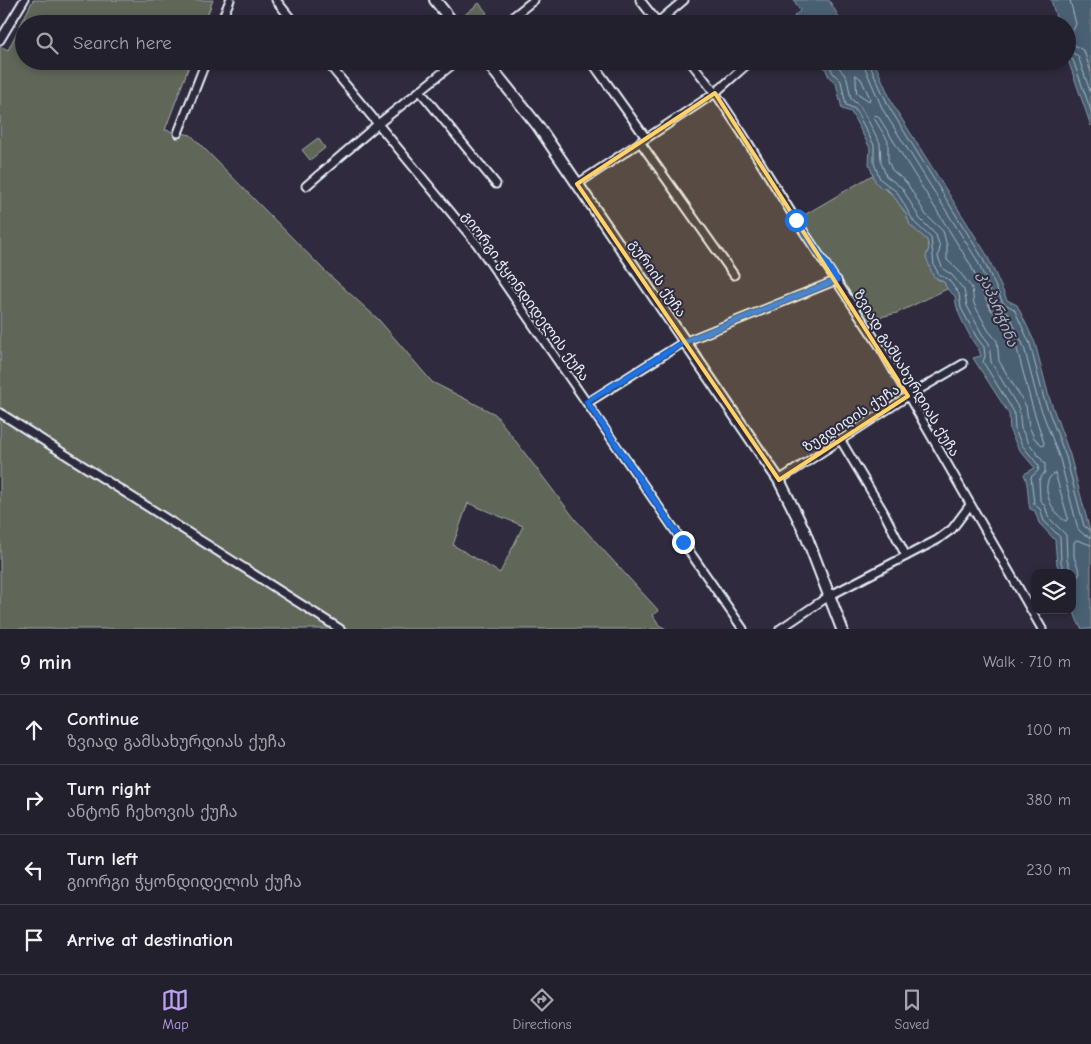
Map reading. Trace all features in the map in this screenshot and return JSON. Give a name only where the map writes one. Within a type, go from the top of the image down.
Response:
[{"type":"highway","points":[[435,0],[447,15]]},
{"type":"highway","name":"გურიის ქუჩა","points":[[493,70],[538,126],[779,480],[804,530],[842,629]]},
{"type":"street","points":[[15,15],[24,0]]},
{"type":"street","points":[[224,15],[230,0]]},
{"type":"street","points":[[276,0],[288,15]]},
{"type":"street","points":[[515,15],[534,0]]},
{"type":"street","points":[[640,0],[652,15]]},
{"type":"street","points":[[668,15],[684,0]]},
{"type":"street","points":[[0,41],[15,15]]},
{"type":"street","points":[[178,133],[202,70]]},
{"type":"street","name":"გიორგი ჭყონდიდელის ქუჩა","points":[[333,70],[476,244],[743,629]]},
{"type":"street","points":[[306,186],[378,124],[446,70]]},
{"type":"street","points":[[597,70],[734,275]]},
{"type":"street","name":"ზვიად გამსახურდიას ქუჩა","points":[[697,70],[715,93],[879,345],[970,505],[978,514],[1042,629]]},
{"type":"street","points":[[577,184],[715,93],[741,70]]},
{"type":"street","points":[[420,91],[496,184]]},
{"type":"street","points":[[587,402],[684,342],[837,280]]},
{"type":"street","name":"ზუგდიდის ქუჩა","points":[[779,480],[908,396],[963,364]]},
{"type":"street","points":[[0,413],[340,629]]},
{"type":"street","points":[[840,439],[883,511],[906,556]]},
{"type":"street","points":[[780,629],[829,596],[937,540],[952,529],[970,505]]},
{"type":"highlighted area","points":[[715,93],[908,396],[779,480],[577,184]]},
{"type":"green space","points":[[33,0],[213,0],[207,15],[26,15]]},
{"type":"green space","points":[[479,3],[487,13],[485,15],[464,15]]},
{"type":"green space","points":[[15,36],[15,70],[188,70],[165,130],[191,135],[325,271],[379,320],[432,382],[495,414],[575,519],[659,611],[653,615],[659,625],[666,629],[0,629],[0,46],[8,50]],"holes":[[[468,503],[523,526],[500,573],[453,545]]]},
{"type":"green space","points":[[318,138],[325,148],[310,160],[302,150]]},
{"type":"green space","points":[[874,174],[875,181],[893,195],[906,214],[910,225],[927,240],[929,248],[926,257],[937,279],[944,282],[947,289],[897,313],[864,321],[796,220]]},
{"type":"water","points":[[794,0],[829,0],[838,15],[795,15],[800,11]]},
{"type":"water","points":[[1051,0],[1091,0],[1091,126],[1072,70],[1076,70],[1076,15],[1055,15]]},
{"type":"water","name":"კაპარჭინა","points":[[826,70],[878,70],[893,105],[987,255],[1007,300],[1017,305],[1035,343],[1049,397],[1070,455],[1091,535],[1091,629],[1082,629],[1075,616],[1076,569],[1060,569],[1057,565],[1055,540],[1039,523],[1035,511],[1030,509],[1027,482],[1024,474],[1035,468],[1018,448],[1010,431],[1009,414],[973,358],[981,356],[961,318],[955,296],[947,289],[944,282],[933,276],[926,257],[929,248],[927,240],[910,225],[906,214],[893,195],[887,189],[881,188],[875,181],[869,164],[870,148],[851,112],[842,109],[836,83],[829,77]]},
{"type":"route","points":[[683,542],[587,402],[684,342],[837,280],[796,220]]}]
